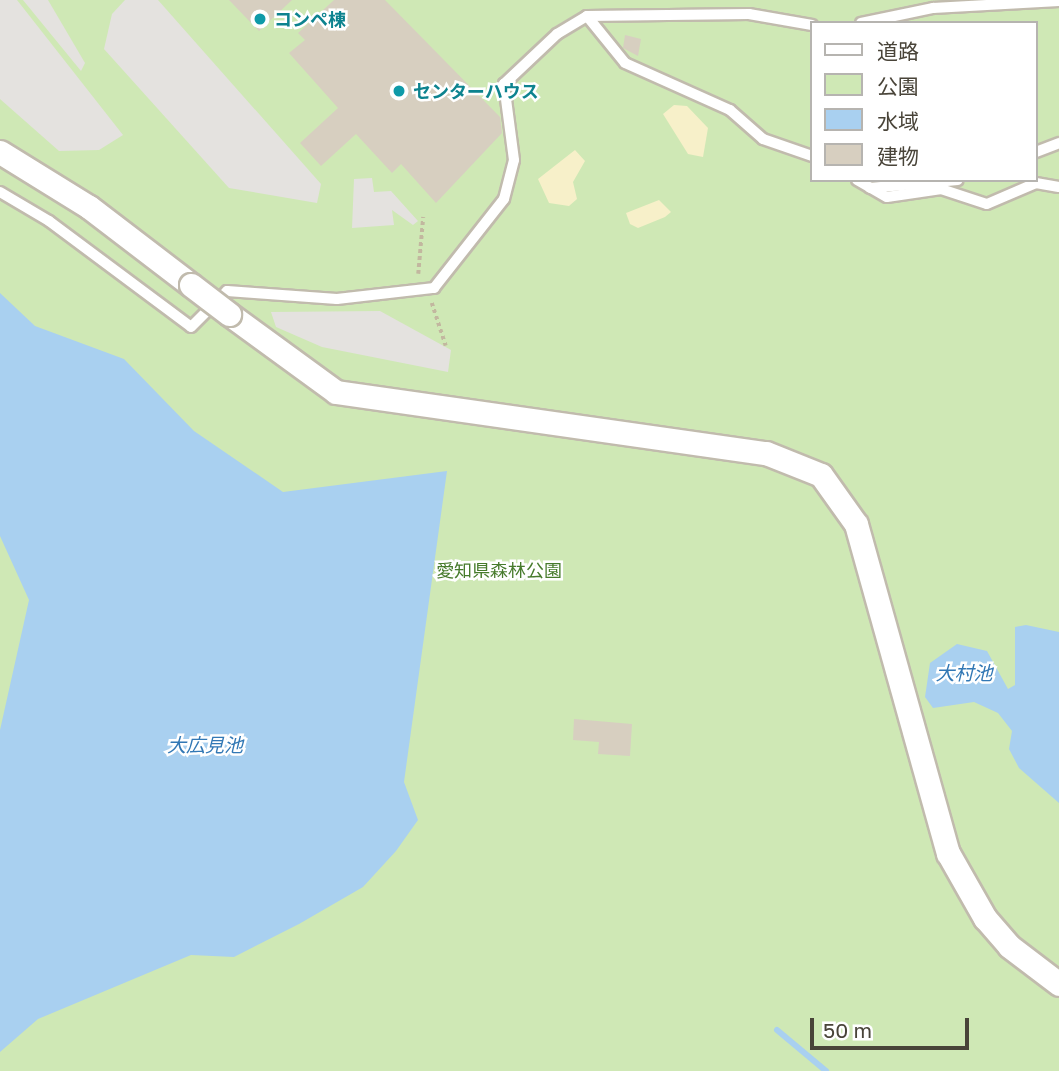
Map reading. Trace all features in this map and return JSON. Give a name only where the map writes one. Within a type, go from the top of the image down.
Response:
[{"type":"street","points":[[0,152],[89,207],[336,392],[766,453],[821,475],[856,524],[948,853],[985,918],[1059,984]]},
{"type":"lane","points":[[871,21],[933,8],[1059,1]]},
{"type":"lane","points":[[0,192],[50,221],[191,327],[227,291],[337,299],[434,288],[504,199],[514,160],[504,84],[557,34],[587,16],[749,13],[810,25]]},
{"type":"lane","points":[[587,16],[625,63],[730,110],[763,139],[810,155]]},
{"type":"lane","points":[[1038,151],[1059,143]]},
{"type":"lane","points":[[860,182],[887,197],[941,190],[987,204],[1036,183],[1059,187]]},
{"type":"lane","points":[[867,188],[935,182]]},
{"type":"path","points":[[422,286],[417,270],[423,218]]},
{"type":"path","points":[[430,299],[446,346]]},
{"type":"green space","name":"愛知県森林公園","points":[[0,0],[1059,0],[1059,1071],[0,1071]]},
{"type":"sand","points":[[674,105],[687,106],[708,128],[703,157],[688,154],[663,114]]},
{"type":"sand","points":[[575,150],[585,161],[573,182],[577,199],[569,206],[549,203],[538,179]]},
{"type":"sand","points":[[659,200],[671,212],[638,228],[630,224],[626,213]]},
{"type":"shaded area","points":[[0,0],[17,0],[123,135],[99,150],[59,151],[0,99]]},
{"type":"shaded area","points":[[23,0],[48,0],[85,63],[81,71]]},
{"type":"shaded area","points":[[125,0],[158,0],[321,184],[317,203],[229,188],[104,49],[112,14]]},
{"type":"shaded area","points":[[372,178],[374,192],[391,191],[418,221],[413,225],[392,210],[394,225],[352,228],[354,179]]},
{"type":"shaded area","points":[[380,311],[451,350],[448,372],[322,347],[276,327],[271,312]]},
{"type":"water","name":"大広見池","points":[[0,293],[35,326],[124,359],[194,431],[283,492],[447,471],[404,782],[418,820],[396,851],[363,887],[234,957],[191,955],[38,1019],[0,1052],[0,730],[29,600],[0,536]]},
{"type":"water","name":"大村池","points":[[1026,625],[1059,632],[1059,803],[1019,768],[1009,749],[1012,731],[998,713],[974,702],[933,708],[925,697],[930,663],[957,644],[987,651],[1008,689],[1015,685],[1015,627]]},
{"type":"building","name":"コンペ棟","points":[[229,0],[292,0],[259,31]]},
{"type":"building","name":"センターハウス","points":[[334,0],[385,0],[500,117],[502,133],[436,203],[401,164],[392,173],[356,134],[321,166],[300,143],[338,108],[289,53],[305,40],[298,33]]},
{"type":"building","points":[[625,35],[641,39],[638,56],[623,48]]},
{"type":"building","points":[[574,719],[632,724],[630,756],[598,754],[599,742],[573,740]]},
{"type":"waterway","points":[[777,1030],[826,1071]]},
{"type":"place","name":"コンペ棟","points":[[260,19]]},
{"type":"place","name":"センターハウス","points":[[399,91]]}]
